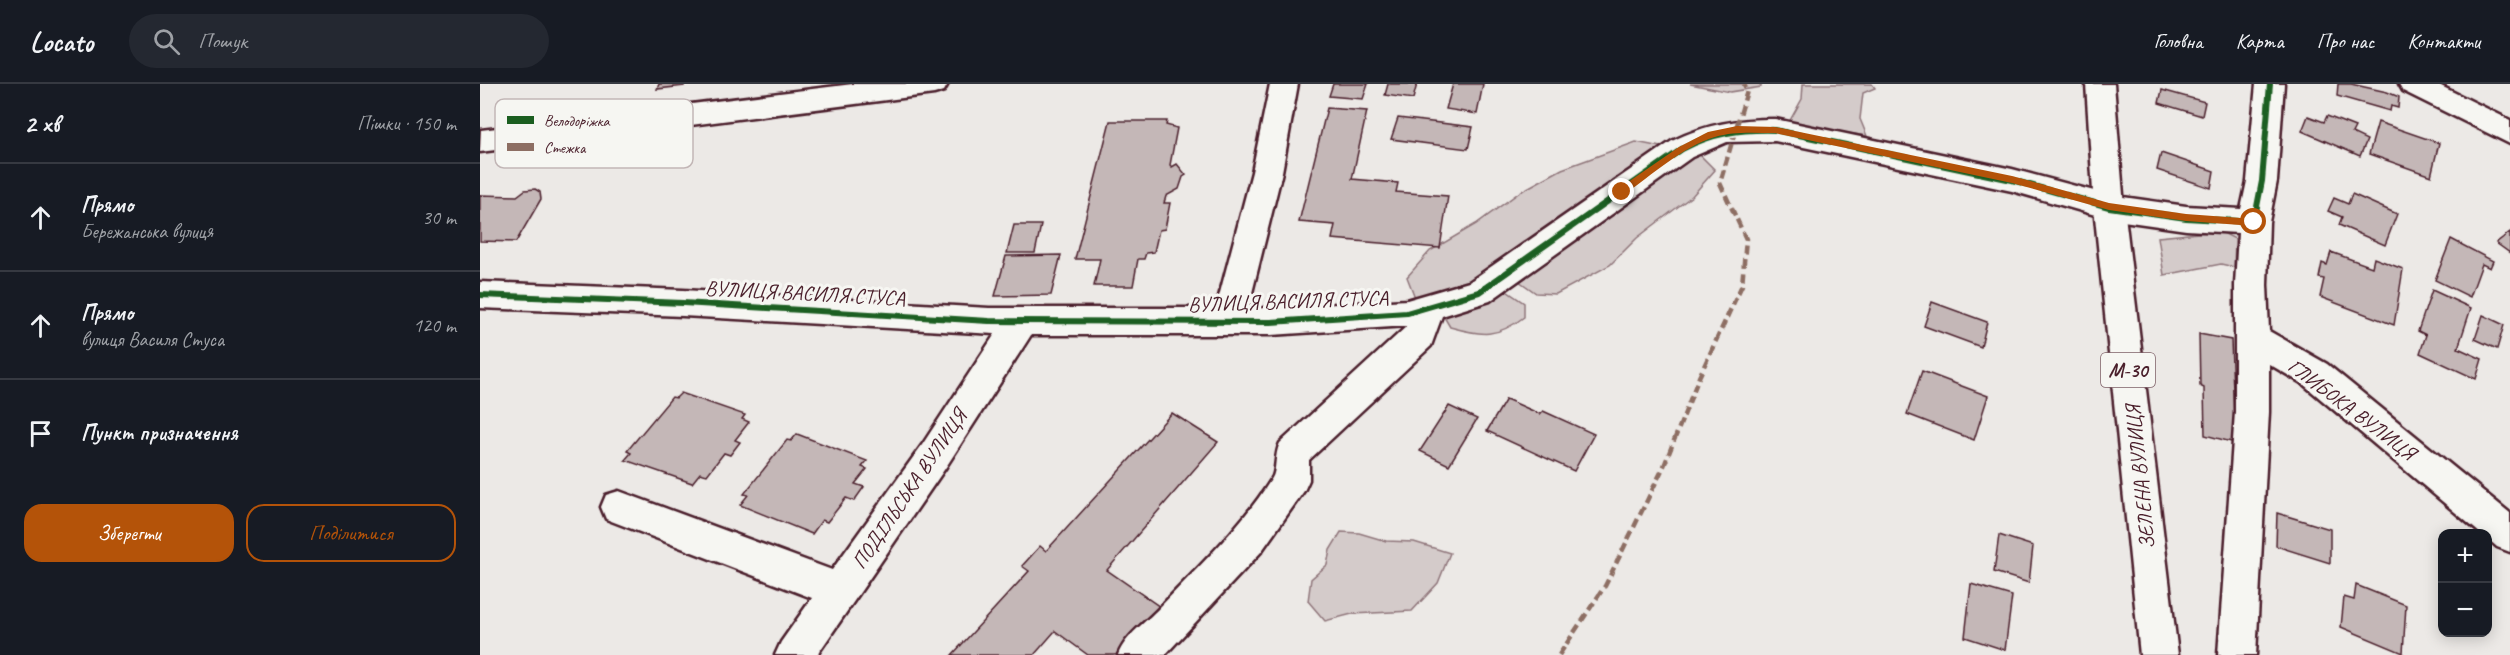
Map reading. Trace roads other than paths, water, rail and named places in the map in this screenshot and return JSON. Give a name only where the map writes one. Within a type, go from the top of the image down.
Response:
[{"type":"main road","points":[[693,114],[934,84]]},
{"type":"main road","points":[[1229,322],[1267,171],[1284,84]]},
{"type":"main road","name":"ЗЕЛЕНА ВУЛИЦЯ","points":[[2100,84],[2109,207],[2160,655]]},
{"type":"main road","points":[[2237,655],[2252,412],[2251,285],[2254,222],[2262,181],[2270,84]]},
{"type":"main road","points":[[2413,84],[2510,133]]},
{"type":"main road","name":"ВУЛИЦЯ ВАСИЛЯ СТУСА","points":[[480,295],[1022,321],[1271,322],[1407,313],[1479,292],[1682,149],[1711,134],[1737,129],[1775,130],[2012,180],[2109,207],[2186,218],[2254,222]]},
{"type":"main road","points":[[1137,655],[1248,540],[1292,480],[1292,454],[1420,336],[1429,307]]},
{"type":"main road","name":"ПОДІЛЬСЬКА ВУЛИЦЯ","points":[[794,655],[934,456],[1022,321]]},
{"type":"main road","name":"ГЛИБОКА ВУЛИЦЯ","points":[[2253,338],[2314,374],[2510,534]]},
{"type":"main road","points":[[619,507],[839,591]]}]
